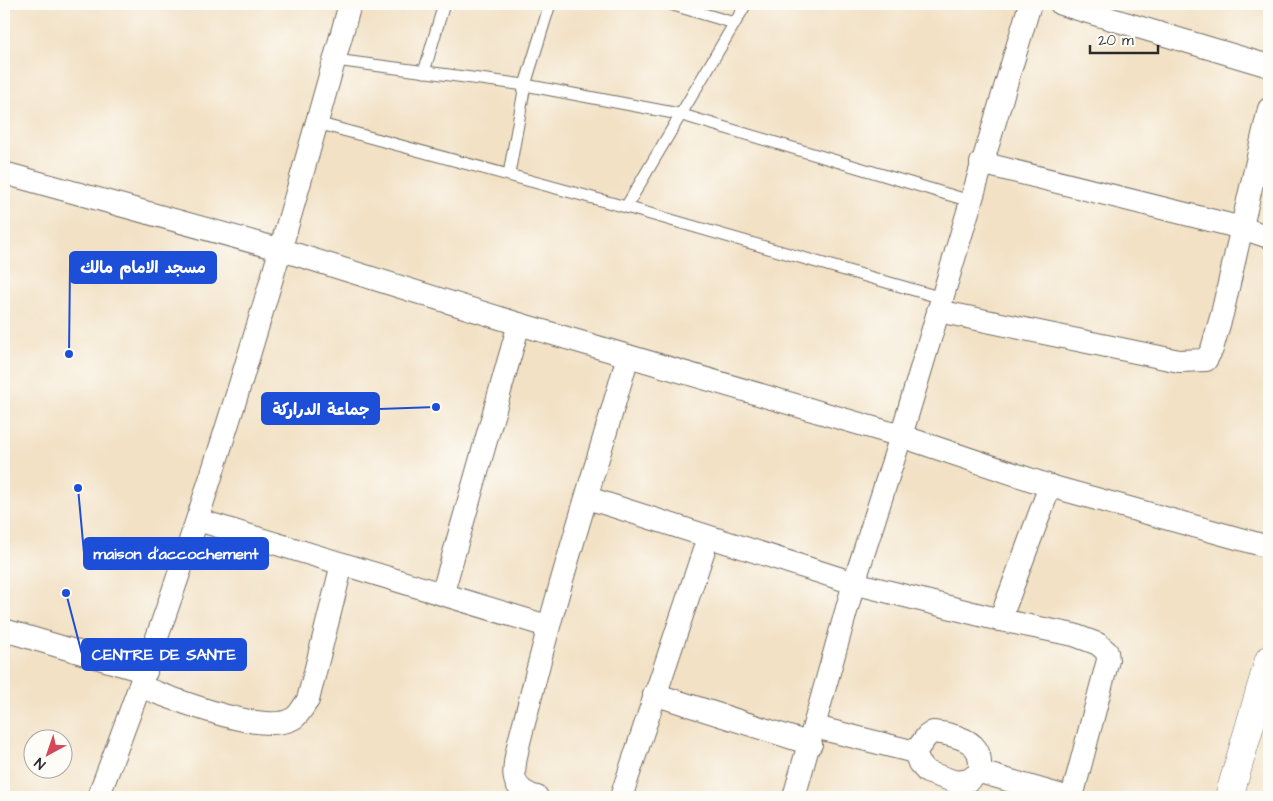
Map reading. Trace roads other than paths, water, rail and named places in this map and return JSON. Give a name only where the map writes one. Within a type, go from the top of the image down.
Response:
[{"type":"street","points":[[98,797],[143,680],[198,520],[282,250],[350,4]]},
{"type":"street","points":[[794,797],[813,736],[854,583],[901,436],[1030,4]]},
{"type":"street","points":[[1061,4],[1269,66]]},
{"type":"street","points":[[940,304],[1179,361],[1202,362],[1208,357],[1212,349],[1269,109]]},
{"type":"street","points":[[981,163],[1242,228],[1269,237]]},
{"type":"street","points":[[4,173],[282,250],[518,324],[901,436],[1050,486],[1269,547]]},
{"type":"street","points":[[442,592],[518,324]]},
{"type":"street","points":[[537,797],[530,796],[519,787],[515,779],[515,770],[547,626],[588,498],[628,356]]},
{"type":"street","points":[[1000,620],[1050,486]]},
{"type":"street","points":[[588,498],[708,538],[854,583],[1000,620],[1074,635],[1098,644],[1106,652],[1108,660],[1105,680],[1072,797]]},
{"type":"street","points":[[198,520],[442,592],[547,626]]},
{"type":"street","points":[[621,797],[654,694],[708,538]]},
{"type":"street","points":[[4,630],[143,680],[241,720],[274,723],[295,717],[308,700],[342,564]]},
{"type":"street","points":[[1228,797],[1269,660]]},
{"type":"street","points":[[654,694],[813,736],[915,752]]},
{"type":"street","points":[[915,752],[927,736],[933,732],[942,733],[972,744],[980,756],[980,772]]},
{"type":"street","points":[[915,752],[919,763],[927,772],[956,782],[969,780],[980,772]]},
{"type":"street","points":[[980,772],[1066,797]]},
{"type":"lane","points":[[424,72],[444,4]]},
{"type":"lane","points":[[509,174],[525,85],[550,4]]},
{"type":"lane","points":[[670,4],[734,23]]},
{"type":"lane","points":[[626,207],[679,114],[746,4]]},
{"type":"lane","points":[[334,60],[525,85],[679,114],[970,200]]},
{"type":"lane","points":[[317,123],[626,207],[940,304]]},
{"type":"place","name":"مسجد الامام مالك","points":[[69,354]]},
{"type":"place","name":"جماعة الدراركة","points":[[436,407]]},
{"type":"place","name":"maison d'accochement","points":[[78,488]]},
{"type":"place","name":"CENTRE DE SANTE","points":[[66,593]]}]
